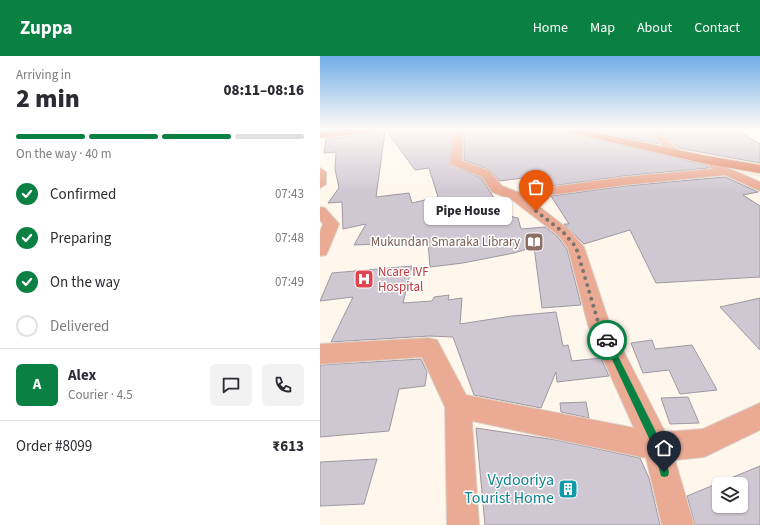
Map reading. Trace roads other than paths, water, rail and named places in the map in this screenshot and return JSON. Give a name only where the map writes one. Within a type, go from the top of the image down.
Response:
[{"type":"main road","points":[[661,150],[760,169]]},
{"type":"street","points":[[457,150],[456,163],[486,174],[497,189],[516,196],[563,232],[576,247],[599,325],[657,446],[678,525]]},
{"type":"street","points":[[672,150],[675,153]]},
{"type":"street","points":[[702,159],[760,187]]},
{"type":"street","points":[[516,196],[624,181],[725,171]]},
{"type":"street","points":[[320,172],[320,184]]},
{"type":"street","points":[[320,211],[331,224],[320,251]]},
{"type":"street","points":[[320,354],[429,347],[458,406],[463,525]]},
{"type":"street","points":[[458,406],[657,446],[681,446],[704,443],[760,416]]},
{"type":"place","name":"Pipe House","points":[[536,211]]},
{"type":"place","name":"Mukundan Smaraka Library","points":[[534,242]]},
{"type":"place","name":"Ncare IVF Hospital","points":[[364,279]]},
{"type":"place","name":"Vydooriya Tourist Home","points":[[568,489]]}]
